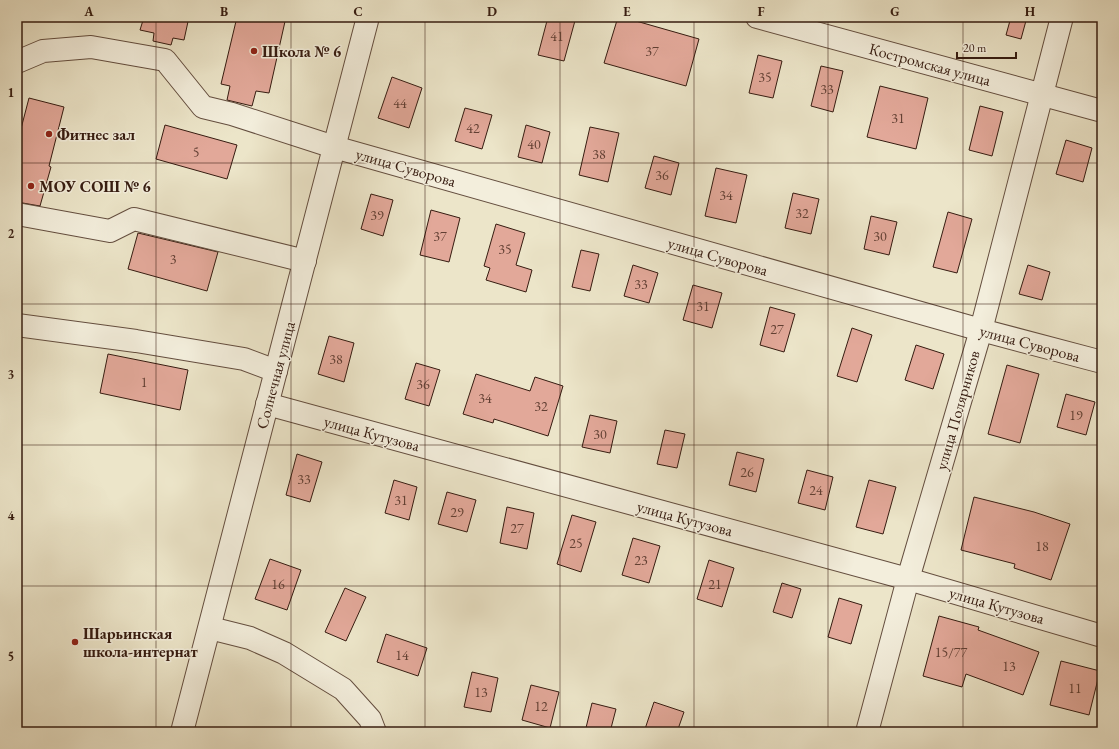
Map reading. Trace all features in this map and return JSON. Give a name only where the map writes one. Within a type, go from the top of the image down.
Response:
[{"type":"street","name":"Солнечная улица","points":[[182,732],[368,17]]},
{"type":"street","name":"Костромская улица","points":[[757,17],[1102,111]]},
{"type":"street","name":"улица Полярников","points":[[867,732],[908,579],[981,330],[1062,17]]},
{"type":"street","name":"улица Суворова","points":[[17,62],[43,51],[91,47],[165,60],[203,107],[232,114],[334,147],[981,330],[1102,362]]},
{"type":"street","points":[[17,214],[110,231],[134,219],[305,261]]},
{"type":"street","points":[[17,325],[244,359],[276,371]]},
{"type":"street","name":"улица Кутузова","points":[[267,404],[908,579],[1102,636]]},
{"type":"street","points":[[210,628],[250,638],[277,650],[343,689],[370,719],[375,732]]},
{"type":"building","points":[[144,17],[189,17],[184,40],[173,38],[171,45],[153,41],[154,33],[140,30]]},
{"type":"building","name":"Школа № 6","points":[[237,17],[286,17],[269,93],[256,91],[252,106],[227,100],[230,86],[221,84]]},
{"type":"building","points":[[548,17],[576,17],[564,61],[538,55]]},
{"type":"building","points":[[618,17],[699,39],[686,86],[604,63]]},
{"type":"building","points":[[1011,17],[1027,17],[1021,39],[1006,35]]},
{"type":"building","points":[[758,55],[782,61],[773,98],[749,93]]},
{"type":"building","points":[[821,66],[843,71],[833,112],[811,106]]},
{"type":"building","points":[[392,77],[422,88],[409,128],[378,118]]},
{"type":"building","points":[[880,86],[928,98],[916,149],[867,137]]},
{"type":"building","points":[[29,98],[64,107],[49,166],[51,167],[40,206],[17,202],[17,167],[21,152],[17,151],[17,144]]},
{"type":"building","points":[[980,106],[1003,112],[992,156],[969,150]]},
{"type":"building","points":[[465,108],[492,115],[482,149],[455,141]]},
{"type":"building","points":[[165,125],[237,145],[227,179],[156,159]]},
{"type":"building","points":[[526,125],[550,132],[542,163],[518,157]]},
{"type":"building","points":[[590,127],[619,133],[608,182],[579,175]]},
{"type":"building","points":[[1066,140],[1092,148],[1083,182],[1056,174]]},
{"type":"building","points":[[654,156],[679,163],[671,195],[645,188]]},
{"type":"building","points":[[716,168],[747,175],[736,223],[705,216]]},
{"type":"building","points":[[793,193],[819,199],[811,234],[785,228]]},
{"type":"building","points":[[371,194],[393,200],[383,236],[361,229]]},
{"type":"building","points":[[431,210],[460,218],[449,262],[420,255]]},
{"type":"building","points":[[948,212],[972,219],[957,273],[933,267]]},
{"type":"building","points":[[871,216],[897,222],[889,255],[864,249]]},
{"type":"building","points":[[496,224],[525,233],[516,265],[532,270],[526,292],[486,280],[490,268],[484,266]]},
{"type":"building","points":[[138,233],[218,252],[207,291],[128,269]]},
{"type":"building","points":[[581,250],[599,254],[590,291],[572,287]]},
{"type":"building","points":[[633,265],[658,273],[649,303],[624,296]]},
{"type":"building","points":[[1028,265],[1050,272],[1042,300],[1019,294]]},
{"type":"building","points":[[693,285],[722,293],[712,328],[683,320]]},
{"type":"building","points":[[770,307],[795,314],[784,352],[760,345]]},
{"type":"building","points":[[852,328],[872,335],[857,382],[837,376]]},
{"type":"building","points":[[329,336],[354,343],[344,382],[318,374]]},
{"type":"building","points":[[916,345],[944,354],[933,389],[905,380]]},
{"type":"building","points":[[108,354],[188,370],[180,410],[100,393]]},
{"type":"building","points":[[416,363],[440,370],[429,406],[405,399]]},
{"type":"building","points":[[1007,365],[1039,374],[1020,443],[988,434]]},
{"type":"building","points":[[476,374],[530,391],[535,377],[563,386],[548,436],[494,419],[493,423],[463,414]]},
{"type":"building","points":[[1066,394],[1095,402],[1086,435],[1057,427]]},
{"type":"building","points":[[590,415],[617,421],[610,453],[582,447]]},
{"type":"building","points":[[665,430],[685,434],[677,468],[657,464]]},
{"type":"building","points":[[737,452],[764,459],[756,492],[729,485]]},
{"type":"building","points":[[297,454],[322,462],[310,502],[286,495]]},
{"type":"building","points":[[807,470],[833,477],[825,510],[798,503]]},
{"type":"building","points":[[394,480],[417,487],[409,520],[385,513]]},
{"type":"building","points":[[869,480],[896,487],[883,534],[856,527]]},
{"type":"building","points":[[447,492],[476,500],[467,532],[438,524]]},
{"type":"building","points":[[974,497],[1034,512],[1070,524],[1051,580],[1014,568],[1015,564],[961,550]]},
{"type":"building","points":[[507,507],[534,513],[527,549],[500,543]]},
{"type":"building","points":[[572,515],[596,522],[581,572],[557,564]]},
{"type":"building","points":[[633,538],[660,546],[649,583],[622,575]]},
{"type":"building","points":[[270,559],[301,570],[287,610],[255,599]]},
{"type":"building","points":[[709,560],[734,568],[722,607],[697,599]]},
{"type":"building","points":[[782,583],[801,589],[792,618],[773,612]]},
{"type":"building","points":[[345,588],[366,597],[346,641],[325,632]]},
{"type":"building","points":[[839,598],[862,605],[851,644],[828,637]]},
{"type":"building","points":[[939,616],[979,627],[978,630],[1039,652],[1023,695],[966,674],[962,687],[923,676]]},
{"type":"building","points":[[386,634],[427,648],[418,676],[377,662]]},
{"type":"building","points":[[1061,661],[1100,671],[1089,715],[1050,705]]},
{"type":"building","points":[[472,672],[498,678],[491,712],[464,707]]},
{"type":"building","points":[[531,685],[559,692],[550,728],[522,720]]},
{"type":"building","points":[[654,702],[684,712],[677,732],[644,732]]},
{"type":"building","points":[[592,703],[616,709],[610,732],[585,732]]},
{"type":"place","name":"Школа № 6","points":[[254,51]]},
{"type":"place","name":"Фитнес зал","points":[[49,134]]},
{"type":"place","name":"МОУ СОШ № 6","points":[[31,186]]},
{"type":"place","name":"Шарьинская школа-интернат","points":[[75,642]]}]
